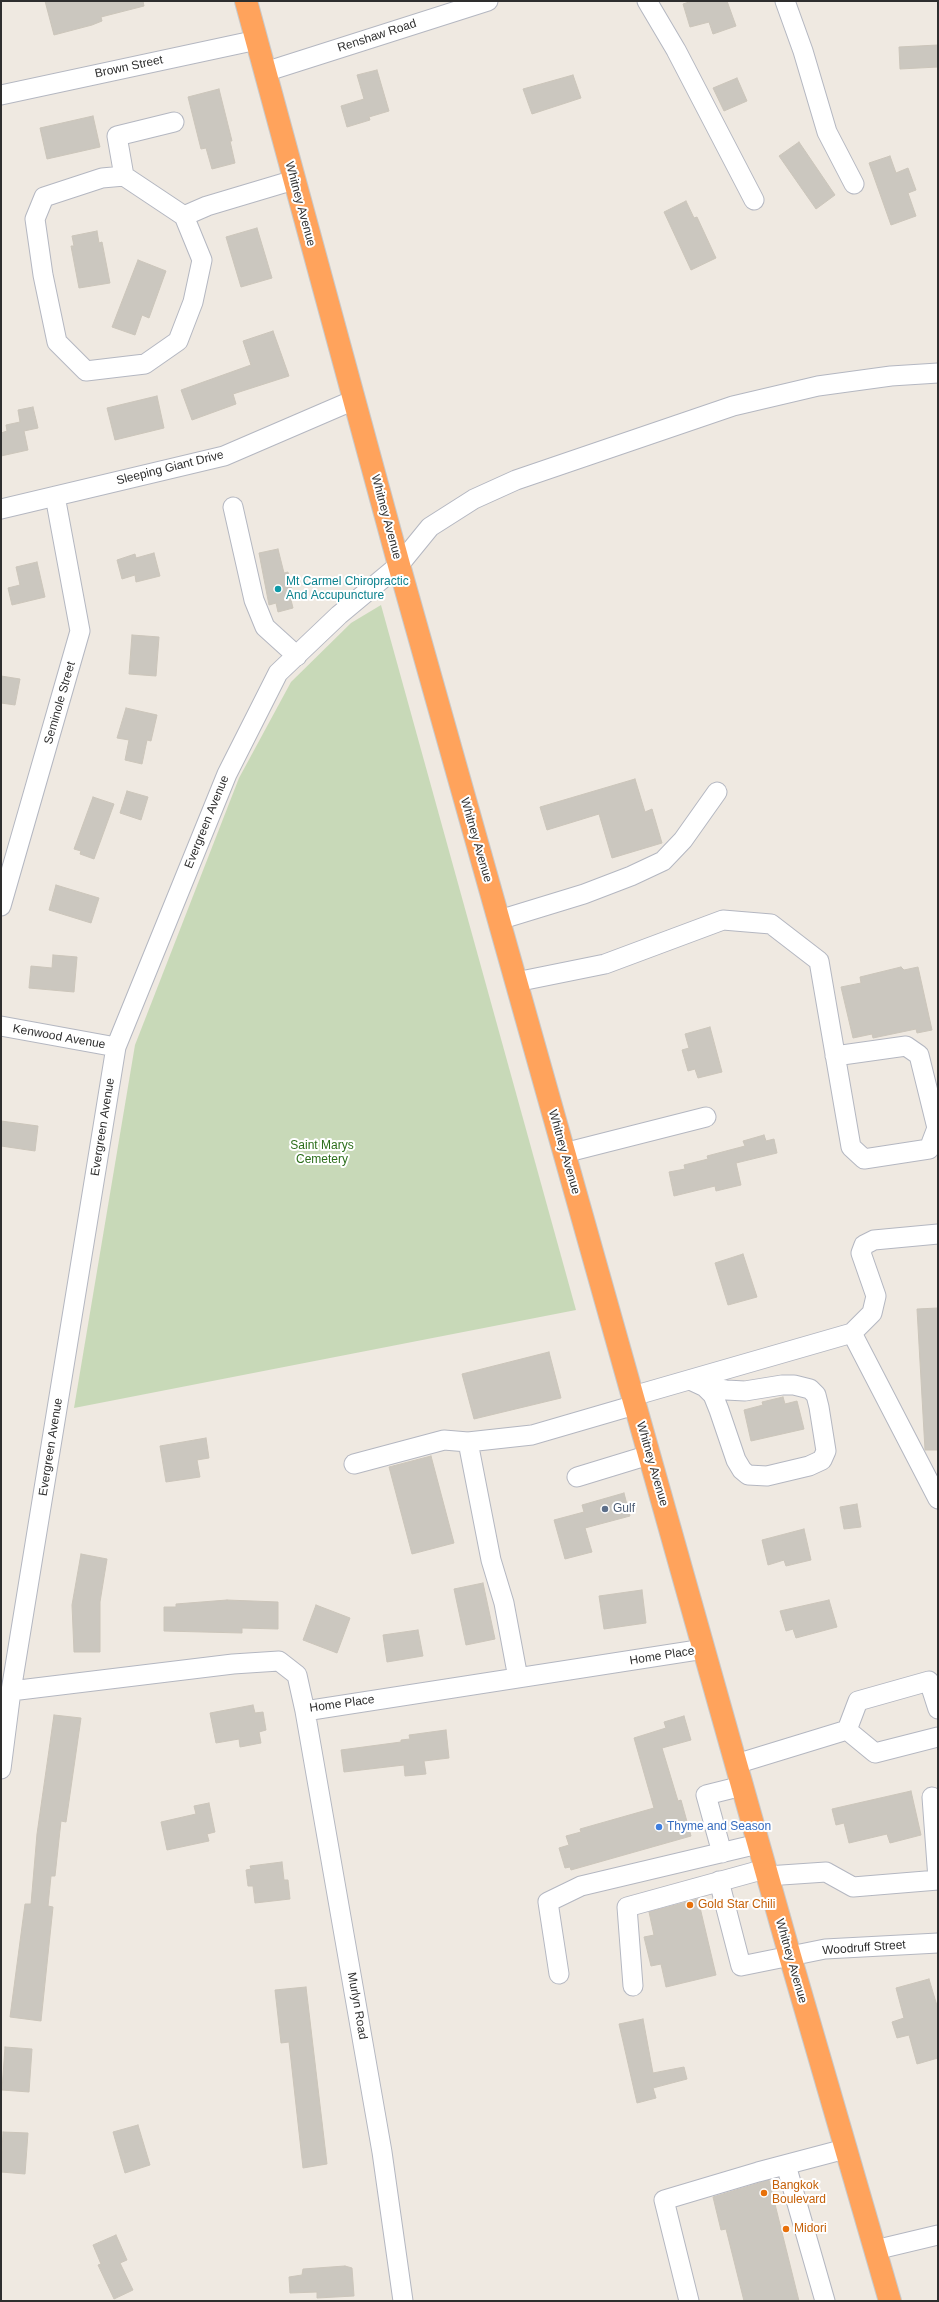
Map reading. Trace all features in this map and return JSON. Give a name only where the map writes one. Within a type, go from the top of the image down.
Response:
[{"type":"highway","name":"Whitney Avenue","points":[[246,1],[398,565],[758,1844],[890,2301]]},
{"type":"street","name":"Renshaw Road","points":[[265,72],[488,1]]},
{"type":"street","points":[[647,1],[680,57],[754,200]]},
{"type":"street","points":[[785,1],[803,51],[827,132],[854,184]]},
{"type":"street","name":"Brown Street","points":[[1,94],[257,40]]},
{"type":"street","points":[[124,176],[117,136],[174,122]]},
{"type":"street","points":[[124,176],[184,216],[202,260],[193,302],[178,341],[145,364],[86,371],[57,342],[43,275],[35,219],[44,197],[102,178],[124,176]]},
{"type":"street","points":[[184,216],[207,206],[294,180]]},
{"type":"street","name":"Evergreen Avenue","points":[[1,1769],[11,1691],[116,1047],[227,774],[278,673],[339,615],[398,565],[430,527],[474,499],[516,480],[733,406],[818,386],[892,376],[938,373]]},
{"type":"street","name":"Sleeping Giant Drive","points":[[1,509],[224,456],[354,400]]},
{"type":"street","name":"Seminole Street","points":[[1,906],[80,631],[55,496]]},
{"type":"street","points":[[233,508],[254,600],[266,627],[297,656]]},
{"type":"street","points":[[499,920],[584,894],[631,876],[663,861],[683,840],[717,792]]},
{"type":"street","points":[[516,982],[605,964],[723,920],[771,924],[819,961],[851,1147],[864,1159],[929,1149],[937,1128],[919,1055],[906,1046],[836,1056]]},
{"type":"street","name":"Kenwood Avenue","points":[[1,1026],[116,1047]]},
{"type":"street","points":[[564,1153],[706,1117]]},
{"type":"street","points":[[354,1464],[444,1440],[468,1442],[532,1435],[634,1401],[697,1383],[852,1333],[872,1314],[876,1296],[861,1253],[864,1245],[874,1240],[938,1234]]},
{"type":"street","points":[[852,1333],[938,1499]]},
{"type":"street","points":[[697,1383],[745,1391],[768,1386],[794,1385],[810,1389],[816,1396],[819,1407],[826,1451],[822,1460],[809,1466],[767,1476],[748,1475],[742,1470],[736,1460],[713,1396],[697,1383]]},
{"type":"street","points":[[468,1442],[488,1543],[504,1603],[518,1678]]},
{"type":"street","points":[[577,1477],[649,1456]]},
{"type":"street","name":"Home Place","points":[[11,1691],[233,1664],[279,1661],[297,1675],[305,1711],[704,1649]]},
{"type":"street","points":[[847,1730],[858,1700],[929,1681],[938,1709]]},
{"type":"street","name":"Murlyn Road","points":[[305,1711],[382,2152],[403,2301]]},
{"type":"street","points":[[736,1764],[847,1730]]},
{"type":"street","points":[[847,1730],[875,1753],[938,1737]]},
{"type":"street","points":[[722,1853],[706,1795],[742,1786]]},
{"type":"street","points":[[634,1986],[627,1907],[719,1881],[766,1872],[826,1872],[853,1887],[938,1879],[932,1796]]},
{"type":"street","points":[[559,1974],[548,1902],[581,1886],[758,1844]]},
{"type":"street","name":"Woodruff Street","points":[[719,1881],[741,1966],[825,1949],[938,1943]]},
{"type":"street","points":[[689,2301],[664,2200],[845,2149]]},
{"type":"street","points":[[786,2165],[824,2301]]},
{"type":"street","points":[[875,2250],[938,2235]]},
{"type":"green space","name":"Saint Marys Cemetery","points":[[381,605],[576,1310],[74,1408],[135,1045],[239,778],[291,682],[351,623]]},
{"type":"building","points":[[45,1],[143,1],[144,6],[101,17],[102,21],[92,25],[54,35]]},
{"type":"building","points":[[692,1],[727,1],[736,26],[713,34],[709,22],[690,27],[683,4]]},
{"type":"building","points":[[938,45],[938,67],[900,69],[899,47]]},
{"type":"building","points":[[377,70],[389,111],[369,117],[370,120],[347,127],[341,106],[364,99],[357,75]]},
{"type":"building","points":[[573,75],[581,98],[532,114],[523,89]]},
{"type":"building","points":[[737,78],[747,101],[724,111],[713,88]]},
{"type":"building","points":[[219,89],[232,141],[230,141],[235,163],[212,169],[206,148],[201,149],[188,97]]},
{"type":"building","points":[[93,116],[100,147],[47,159],[40,128]]},
{"type":"building","points":[[799,142],[835,195],[816,209],[779,156]]},
{"type":"building","points":[[890,156],[896,173],[908,168],[916,190],[908,193],[916,216],[891,225],[869,163]]},
{"type":"building","points":[[686,201],[694,218],[697,217],[716,258],[691,270],[664,212]]},
{"type":"building","points":[[257,228],[272,278],[241,287],[226,237]]},
{"type":"building","points":[[97,231],[99,243],[102,242],[110,283],[79,288],[71,246],[74,246],[72,236]]},
{"type":"building","points":[[138,260],[166,271],[149,318],[142,315],[135,335],[112,327]]},
{"type":"building","points":[[273,331],[289,376],[233,394],[236,404],[192,420],[181,390],[251,365],[243,341]]},
{"type":"building","points":[[157,396],[164,428],[115,440],[107,408]]},
{"type":"building","points":[[33,407],[38,428],[24,431],[28,450],[1,456],[1,433],[7,431],[6,425],[20,422],[18,410]]},
{"type":"building","name":"Mt Carmel Chiropractic And Accupuncture","points":[[278,549],[284,573],[288,572],[294,599],[291,600],[293,608],[278,612],[276,603],[269,605],[259,553]]},
{"type":"building","points":[[154,553],[160,576],[136,582],[135,575],[122,579],[117,560],[135,554],[136,558]]},
{"type":"building","points":[[37,562],[45,597],[12,605],[8,588],[20,585],[16,567]]},
{"type":"building","points":[[132,635],[159,637],[156,676],[129,674]]},
{"type":"building","points":[[1,676],[20,679],[15,705],[1,703]]},
{"type":"building","points":[[126,708],[157,715],[151,741],[147,740],[142,764],[125,760],[129,740],[117,738]]},
{"type":"building","points":[[635,779],[645,812],[652,809],[662,843],[612,858],[599,814],[547,830],[540,807]]},
{"type":"building","points":[[127,791],[148,797],[141,820],[120,813]]},
{"type":"building","points":[[93,797],[114,804],[94,859],[80,854],[81,851],[74,849]]},
{"type":"building","points":[[56,885],[99,898],[91,923],[49,910]]},
{"type":"building","points":[[53,955],[77,957],[74,992],[29,988],[31,966],[52,968]]},
{"type":"building","points":[[901,967],[904,970],[918,967],[932,1030],[917,1033],[916,1029],[873,1038],[872,1034],[853,1038],[841,987],[861,983],[860,977]]},
{"type":"building","points":[[710,1027],[722,1072],[698,1078],[695,1069],[688,1071],[682,1050],[689,1048],[685,1034]]},
{"type":"building","points":[[1,1121],[38,1126],[35,1151],[1,1146]]},
{"type":"building","points":[[764,1135],[766,1141],[774,1139],[777,1153],[736,1163],[741,1185],[716,1191],[715,1186],[674,1196],[669,1172],[685,1169],[684,1165],[708,1159],[707,1156],[745,1146],[743,1141]]},
{"type":"building","points":[[743,1254],[757,1297],[728,1305],[715,1263]]},
{"type":"building","points":[[938,1308],[938,1450],[925,1450],[917,1309]]},
{"type":"building","points":[[549,1352],[561,1398],[474,1419],[462,1374]]},
{"type":"building","points":[[783,1397],[785,1404],[797,1401],[804,1429],[751,1441],[744,1410],[763,1405],[762,1402]]},
{"type":"building","points":[[206,1438],[209,1458],[197,1460],[200,1477],[166,1482],[160,1446]]},
{"type":"building","points":[[431,1456],[454,1543],[412,1554],[389,1467]]},
{"type":"building","points":[[624,1493],[630,1516],[585,1528],[592,1552],[565,1559],[554,1520],[584,1512],[582,1505]]},
{"type":"building","points":[[857,1504],[861,1527],[844,1529],[840,1507]]},
{"type":"building","points":[[804,1529],[811,1560],[786,1566],[784,1560],[768,1565],[762,1540]]},
{"type":"building","points":[[81,1554],[107,1559],[100,1602],[100,1652],[74,1652],[72,1605]]},
{"type":"building","points":[[483,1583],[495,1639],[466,1645],[454,1589]]},
{"type":"building","points":[[642,1590],[646,1623],[604,1629],[599,1596]]},
{"type":"building","points":[[227,1600],[278,1602],[278,1629],[242,1628],[242,1633],[164,1631],[164,1607],[176,1607],[176,1604]]},
{"type":"building","points":[[829,1600],[837,1627],[796,1638],[793,1629],[786,1631],[780,1611]]},
{"type":"building","points":[[316,1605],[350,1618],[337,1653],[303,1640]]},
{"type":"building","points":[[418,1630],[423,1656],[387,1662],[383,1635]]},
{"type":"building","points":[[253,1705],[255,1713],[263,1712],[266,1730],[259,1732],[261,1743],[240,1747],[239,1739],[216,1743],[210,1713]]},
{"type":"building","points":[[54,1715],[81,1718],[66,1822],[61,1821],[55,1876],[51,1876],[48,1906],[53,1907],[41,2021],[10,2017],[25,1904],[31,1904],[37,1834]]},
{"type":"building","points":[[684,1716],[691,1740],[662,1748],[678,1801],[681,1800],[691,1836],[571,1870],[570,1867],[565,1868],[559,1848],[569,1845],[566,1836],[581,1832],[580,1829],[654,1808],[634,1738],[666,1728],[664,1722]]},
{"type":"building","points":[[446,1730],[449,1758],[424,1761],[426,1774],[405,1776],[404,1765],[344,1772],[341,1750],[401,1742],[401,1740],[410,1739],[409,1735]]},
{"type":"building","points":[[911,1791],[921,1835],[890,1843],[887,1834],[849,1843],[844,1823],[836,1825],[832,1809]]},
{"type":"building","points":[[209,1803],[215,1832],[207,1834],[209,1841],[167,1850],[161,1822],[196,1814],[194,1806]]},
{"type":"building","points":[[282,1862],[284,1880],[288,1880],[290,1899],[255,1903],[253,1886],[248,1886],[246,1870],[251,1869],[250,1866]]},
{"type":"building","points":[[698,1899],[716,1975],[666,1987],[661,1964],[651,1966],[644,1937],[654,1935],[649,1912]]},
{"type":"building","points":[[929,1979],[938,2009],[938,2058],[917,2064],[909,2035],[897,2038],[892,2022],[904,2018],[896,1988]]},
{"type":"building","points":[[306,1987],[327,2164],[303,2168],[289,2042],[281,2043],[275,1990]]},
{"type":"building","points":[[643,2019],[653,2073],[684,2067],[687,2079],[653,2088],[656,2098],[637,2103],[619,2024]]},
{"type":"building","points":[[5,2047],[32,2049],[29,2092],[2,2090]]},
{"type":"building","points":[[138,2125],[150,2165],[125,2173],[113,2132]]},
{"type":"building","points":[[3,2132],[28,2133],[25,2174],[1,2172]]},
{"type":"building","points":[[769,2180],[799,2301],[744,2301],[726,2229],[721,2230],[713,2197]]},
{"type":"building","points":[[116,2235],[127,2260],[120,2263],[133,2290],[114,2299],[98,2265],[101,2264],[93,2245]]},
{"type":"building","points":[[345,2266],[352,2268],[354,2296],[317,2298],[317,2292],[290,2293],[289,2277],[302,2275],[303,2269]]},
{"type":"place","name":"Mt Carmel Chiropractic And Accupuncture","points":[[278,589]]},
{"type":"place","name":"Gulf","points":[[605,1509]]},
{"type":"place","name":"Thyme and Season","points":[[659,1827]]},
{"type":"place","name":"Gold Star Chili","points":[[690,1905]]},
{"type":"place","name":"Bangkok Boulevard","points":[[764,2193]]},
{"type":"place","name":"Midori","points":[[786,2229]]}]
